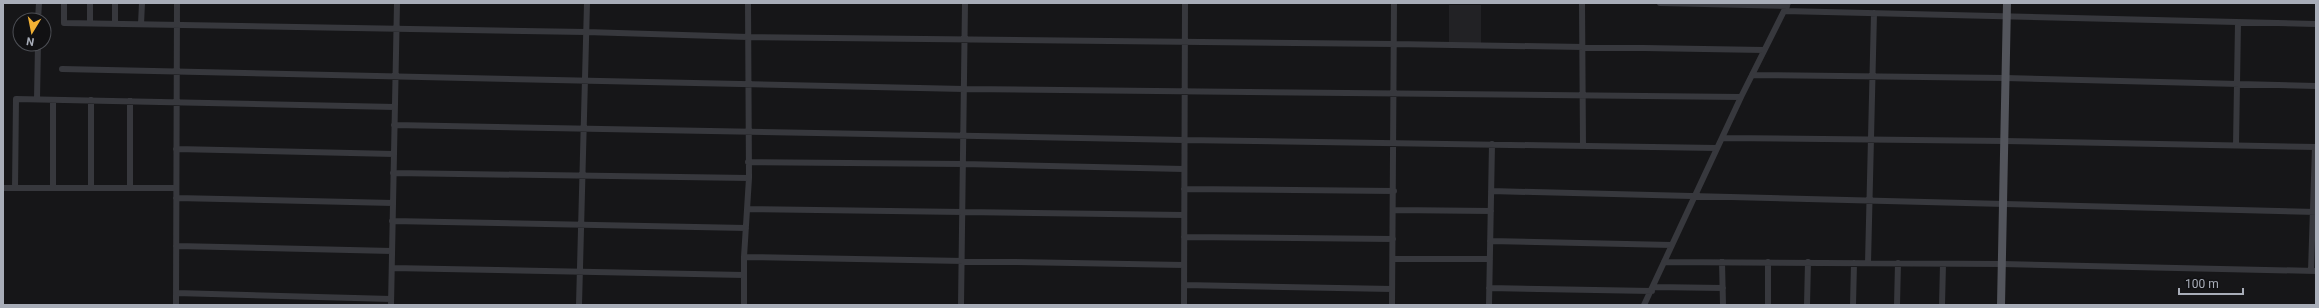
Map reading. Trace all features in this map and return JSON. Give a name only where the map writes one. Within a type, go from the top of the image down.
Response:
[{"type":"main road","points":[[2001,305],[2007,3]]},
{"type":"street","points":[[64,3],[64,23],[396,30],[586,32],[748,37],[1185,43],[1394,44],[1764,50]]},
{"type":"street","points":[[90,3],[90,23]]},
{"type":"street","points":[[115,3],[115,24]]},
{"type":"street","points":[[141,24],[142,3]]},
{"type":"street","points":[[176,305],[177,3]]},
{"type":"street","points":[[176,293],[391,302],[397,3]]},
{"type":"street","points":[[579,305],[587,3]]},
{"type":"street","points":[[744,305],[744,257],[749,178],[748,3]]},
{"type":"street","points":[[961,305],[960,211],[964,164],[965,3]]},
{"type":"street","points":[[1184,305],[1185,3]]},
{"type":"street","points":[[1392,305],[1394,210],[1394,3]]},
{"type":"street","points":[[1582,3],[1583,146]]},
{"type":"street","points":[[1660,3],[1786,7],[1874,13],[2316,24]]},
{"type":"street","points":[[1644,305],[1740,98],[1786,7]]},
{"type":"street","points":[[1868,262],[1874,13]]},
{"type":"street","points":[[2236,145],[2238,23]]},
{"type":"street","points":[[37,99],[38,52]]},
{"type":"street","points":[[62,69],[396,78],[964,89],[1740,98]]},
{"type":"street","points":[[1752,75],[2005,78],[2316,86]]},
{"type":"street","points":[[15,188],[16,99],[395,107]]},
{"type":"street","points":[[53,100],[53,188]]},
{"type":"street","points":[[91,100],[91,188]]},
{"type":"street","points":[[130,101],[130,188]]},
{"type":"street","points":[[394,125],[1184,140],[1717,148]]},
{"type":"street","points":[[1664,262],[1868,262],[2313,271],[2316,147],[2004,141],[1722,138]]},
{"type":"street","points":[[1489,305],[1492,144]]},
{"type":"street","points":[[176,149],[394,154]]},
{"type":"street","points":[[748,162],[964,164],[1184,169]]},
{"type":"street","points":[[393,173],[583,177],[749,178]]},
{"type":"street","points":[[3,188],[176,188]]},
{"type":"street","points":[[1184,189],[1394,191]]},
{"type":"street","points":[[1491,191],[1694,198],[2314,212]]},
{"type":"street","points":[[176,198],[393,203]]},
{"type":"street","points":[[748,209],[1184,215]]},
{"type":"street","points":[[1394,210],[1491,211]]},
{"type":"street","points":[[392,221],[746,228]]},
{"type":"street","points":[[1184,237],[1393,239]]},
{"type":"street","points":[[1490,241],[1672,245]]},
{"type":"street","points":[[176,246],[392,252]]},
{"type":"street","points":[[744,257],[1184,265]]},
{"type":"street","points":[[1393,259],[1490,259]]},
{"type":"street","points":[[1722,262],[1723,305]]},
{"type":"street","points":[[1768,262],[1768,305]]},
{"type":"street","points":[[1807,305],[1808,262]]},
{"type":"street","points":[[1853,305],[1854,262]]},
{"type":"street","points":[[1897,305],[1898,263]]},
{"type":"street","points":[[1942,305],[1943,264]]},
{"type":"street","points":[[392,268],[744,275]]},
{"type":"street","points":[[1184,285],[1392,288]]},
{"type":"street","points":[[1489,288],[1723,288]]},
{"type":"shaded area","points":[[1449,5],[1481,5],[1481,44],[1449,43]]}]
